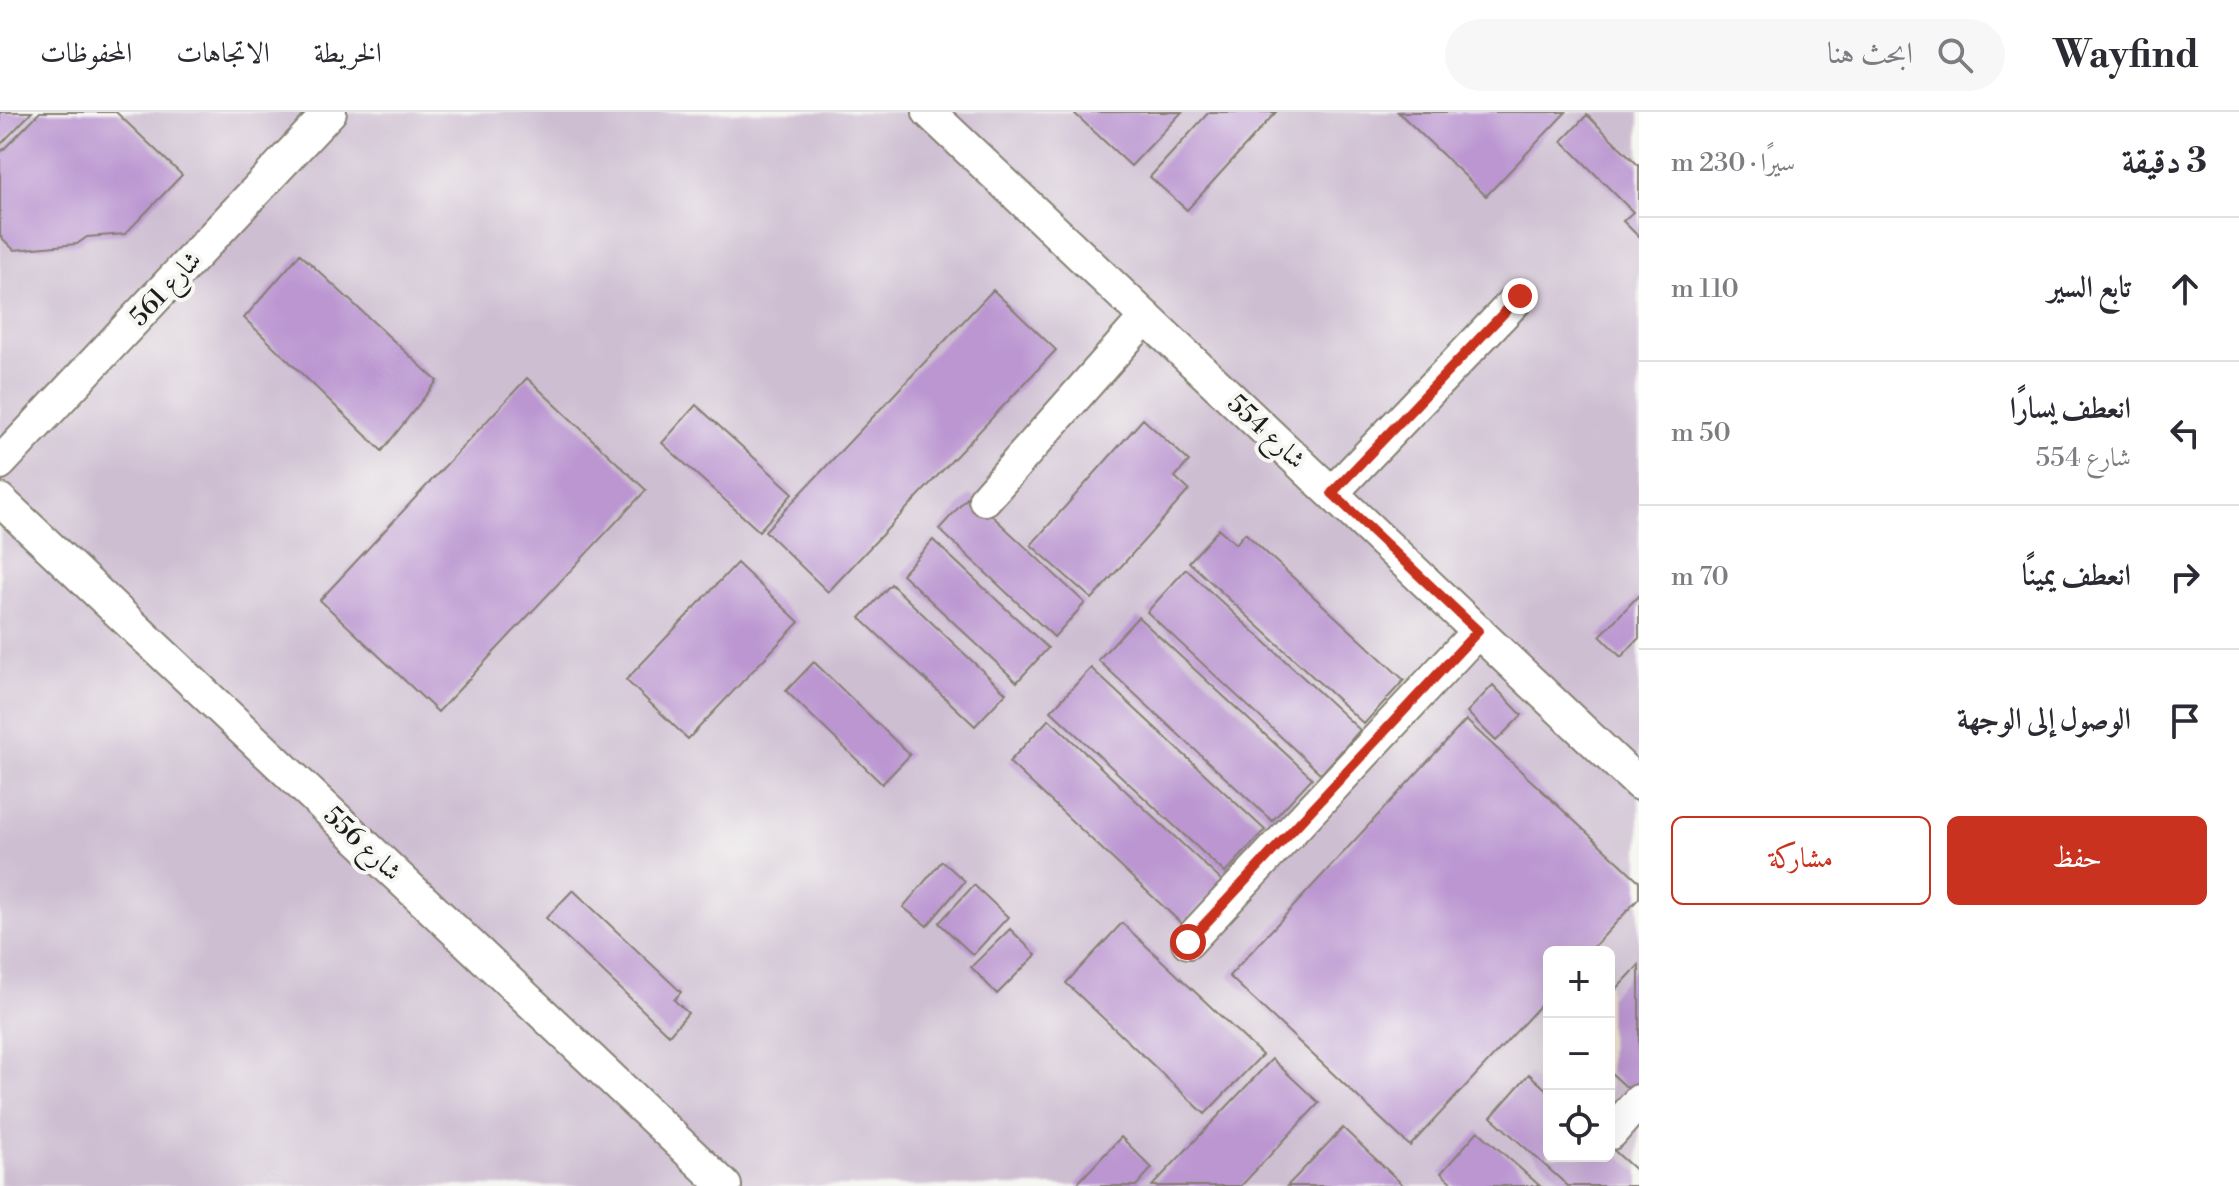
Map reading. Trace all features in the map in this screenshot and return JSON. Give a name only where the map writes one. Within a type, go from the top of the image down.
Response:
[{"type":"street","name":"شارع 561","points":[[0,463],[330,112]]},
{"type":"street","name":"شارع 554","points":[[929,112],[1478,631],[1636,775]]},
{"type":"street","points":[[1332,493],[1520,296]]},
{"type":"street","points":[[985,499],[1146,317]]},
{"type":"street","name":"شارع 556","points":[[0,500],[725,1186]]},
{"type":"street","points":[[1188,942],[1478,631]]},
{"type":"street","points":[[1615,1128],[1639,1101]]},
{"type":"shaded area","points":[[0,112],[1639,112],[1639,1186],[0,1186]]},
{"type":"building","points":[[0,112],[32,112],[0,145]]},
{"type":"building","points":[[40,112],[116,112],[182,175],[125,234],[87,237],[77,244],[14,250],[0,236],[0,153]]},
{"type":"building","points":[[1073,112],[1182,112],[1131,166]]},
{"type":"building","points":[[1209,112],[1276,112],[1187,210],[1150,177]]},
{"type":"building","points":[[1398,112],[1566,112],[1486,196]]},
{"type":"building","points":[[1587,115],[1639,166],[1639,237],[1623,221],[1633,212],[1562,141]]},
{"type":"building","points":[[300,254],[437,381],[382,451],[244,318]]},
{"type":"building","points":[[993,290],[1056,350],[828,592],[765,531]]},
{"type":"building","points":[[527,378],[646,490],[438,712],[320,600]]},
{"type":"building","points":[[696,405],[793,493],[759,531],[662,443]]},
{"type":"building","points":[[1143,419],[1189,461],[1175,477],[1189,490],[1092,599],[1031,545]]},
{"type":"building","points":[[970,495],[1085,603],[1054,637],[939,529]]},
{"type":"building","points":[[1219,529],[1236,544],[1245,533],[1404,680],[1364,724],[1189,562]]},
{"type":"building","points":[[933,540],[1048,648],[1017,682],[902,574]]},
{"type":"building","points":[[737,563],[799,622],[688,739],[626,680]]},
{"type":"building","points":[[1186,569],[1360,730],[1321,774],[1147,612]]},
{"type":"building","points":[[891,584],[1006,693],[975,726],[860,618]]},
{"type":"building","points":[[1639,595],[1639,638],[1621,657],[1600,636]]},
{"type":"building","points":[[1138,617],[1312,778],[1272,821],[1098,660]]},
{"type":"building","points":[[814,662],[910,755],[882,784],[786,691]]},
{"type":"building","points":[[1091,668],[1265,830],[1225,873],[1051,711]]},
{"type":"building","points":[[1493,685],[1522,715],[1496,741],[1467,712]]},
{"type":"building","points":[[1049,719],[1222,881],[1182,924],[1009,762]]},
{"type":"building","points":[[1466,720],[1639,881],[1639,898],[1595,946],[1543,946],[1543,1002],[1410,1146],[1229,976]]},
{"type":"building","points":[[942,861],[965,881],[927,926],[903,907]]},
{"type":"building","points":[[974,885],[1008,917],[973,955],[939,923]]},
{"type":"building","points":[[573,890],[681,992],[674,1000],[688,1013],[669,1035],[546,918]]},
{"type":"building","points":[[1122,923],[1262,1055],[1205,1114],[1066,983]]},
{"type":"building","points":[[1010,929],[1036,955],[997,994],[971,967]]},
{"type":"building","points":[[1639,965],[1639,1089],[1634,1094],[1615,1077],[1615,991]]},
{"type":"building","points":[[1272,1059],[1319,1103],[1241,1186],[1152,1186]]},
{"type":"building","points":[[1529,1074],[1543,1087],[1543,1162],[1615,1162],[1615,1151],[1639,1173],[1639,1186],[1568,1186],[1491,1117]]},
{"type":"building","points":[[1343,1128],[1404,1186],[1287,1186]]},
{"type":"building","points":[[1478,1131],[1540,1186],[1455,1186],[1441,1173]]},
{"type":"building","points":[[1121,1137],[1152,1168],[1136,1186],[1075,1186]]},
{"type":"route","points":[[1188,942],[1478,631],[1332,493],[1520,296]]}]
